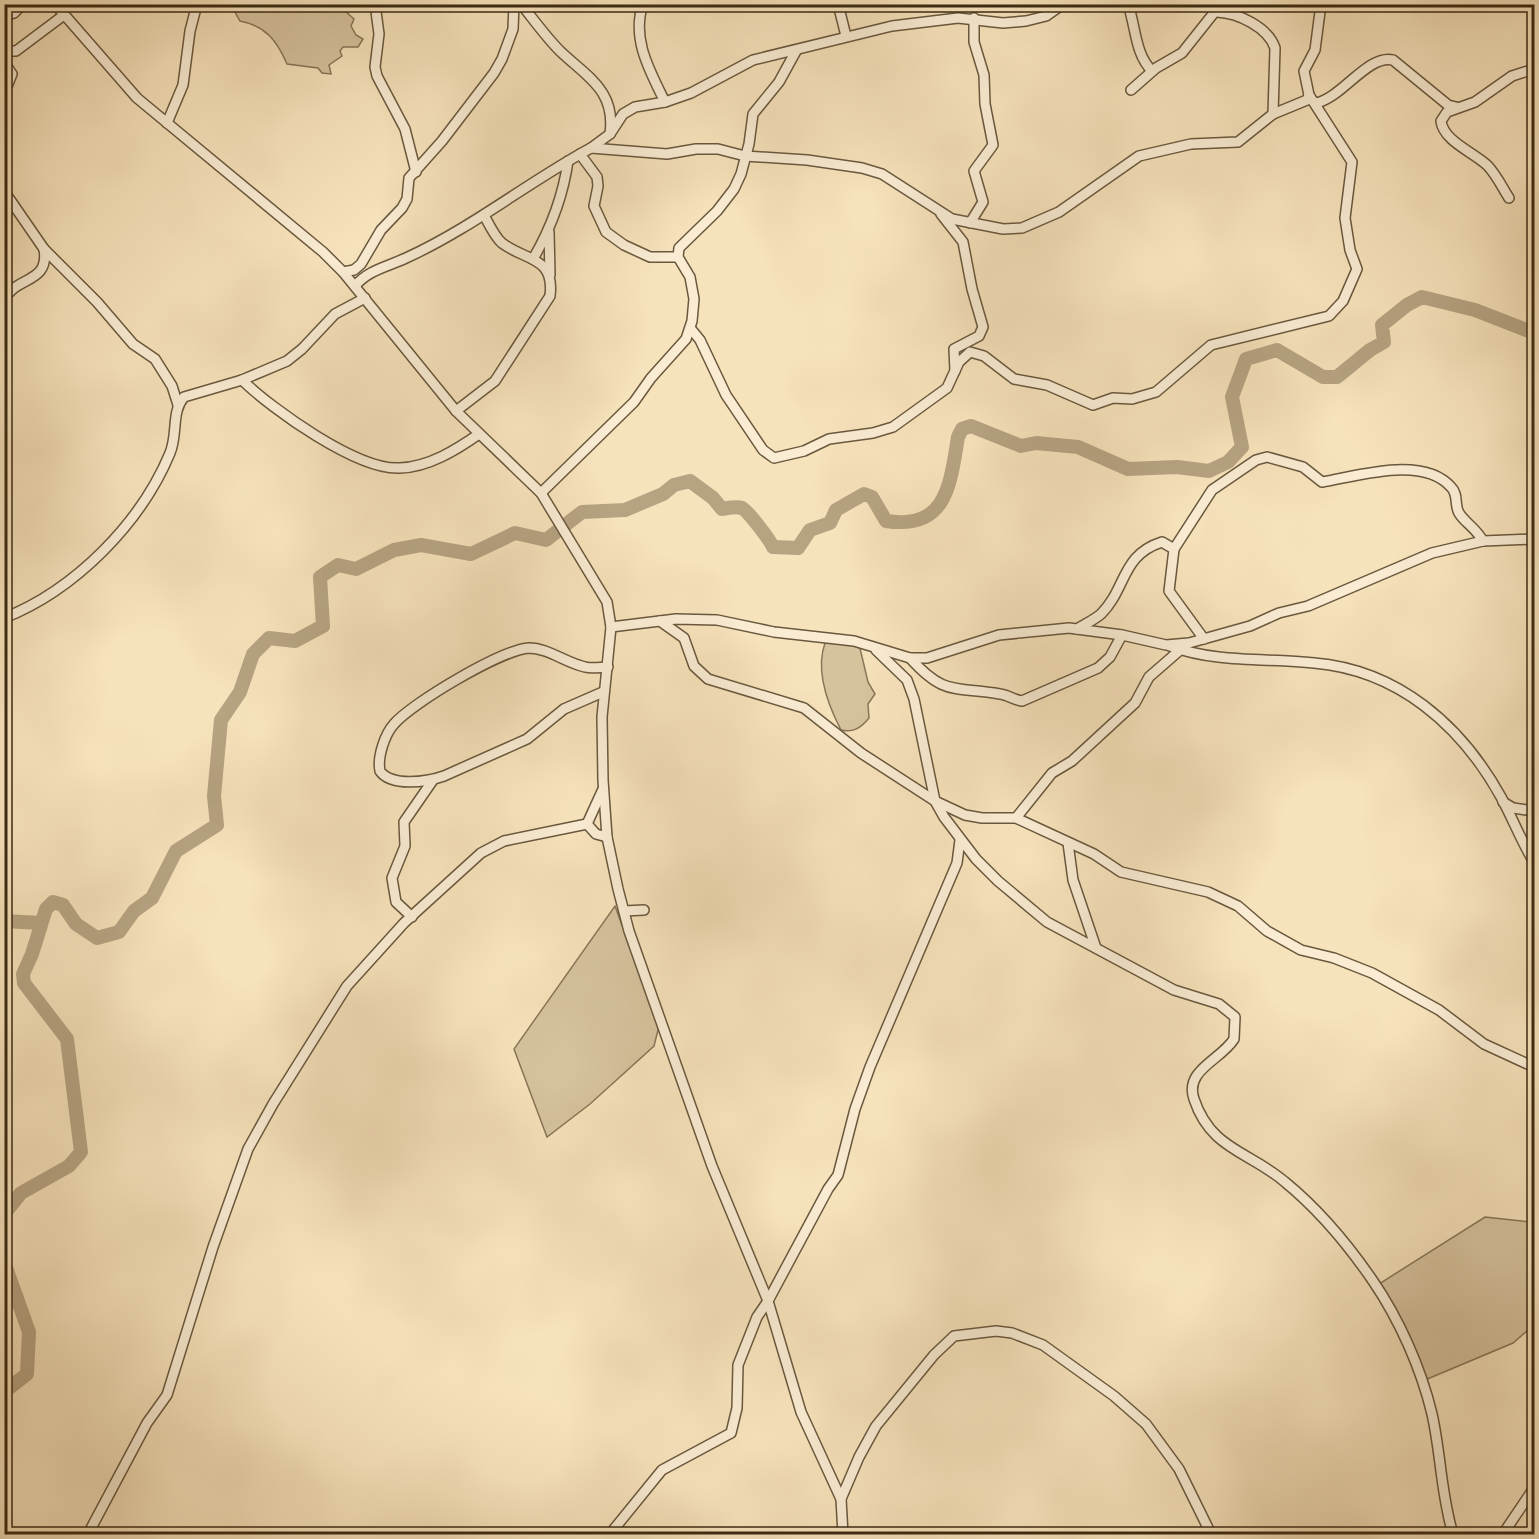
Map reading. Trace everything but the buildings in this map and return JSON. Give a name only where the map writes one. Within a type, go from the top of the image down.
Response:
[{"type":"street","points":[[4,15],[15,13],[23,4]]},
{"type":"street","points":[[55,4],[113,72],[167,123],[344,272],[456,411],[541,493],[573,542],[607,602],[611,627],[608,667],[603,692],[603,789],[608,837],[629,931],[712,1166],[768,1301],[801,1412],[841,1499],[843,1534]]},
{"type":"street","points":[[167,123],[183,85],[190,31],[197,4]]},
{"type":"street","points":[[375,4],[379,33],[376,76],[405,129],[416,172]]},
{"type":"street","points":[[344,272],[354,270],[361,264],[381,230],[402,208],[407,199],[409,178],[459,121],[502,59],[513,29],[514,4]]},
{"type":"street","points":[[521,4],[560,51],[602,92],[612,117],[610,134]]},
{"type":"street","points":[[644,4],[638,25],[642,50],[665,102]]},
{"type":"street","points":[[838,4],[846,36]]},
{"type":"street","points":[[355,286],[367,272],[414,254],[484,215],[591,148],[610,134],[628,111],[641,105],[665,102],[692,93],[753,60],[892,26],[974,18],[1003,22],[1026,21],[1046,16],[1063,4]]},
{"type":"street","points":[[1128,4],[1136,27],[1141,58],[1152,71]]},
{"type":"street","points":[[691,329],[700,340],[726,395],[763,450],[774,458],[804,450],[829,439],[873,434],[893,427],[948,388],[963,355],[970,352],[977,353],[1014,379],[1047,385],[1087,403],[1099,404],[1113,398],[1132,399],[1156,392],[1211,345],[1329,316],[1343,301],[1354,281],[1357,269],[1350,250],[1345,218],[1352,162],[1309,95],[1304,71],[1315,50],[1321,4]]},
{"type":"street","points":[[1131,90],[1152,71],[1182,53],[1219,8],[1258,27],[1272,40],[1275,48],[1274,114]]},
{"type":"street","points":[[4,51],[16,51],[64,15]]},
{"type":"street","points":[[970,223],[983,202],[974,171],[993,145],[985,104],[984,75],[974,42],[974,18]]},
{"type":"street","points":[[541,493],[634,402],[651,378],[680,348],[691,329],[694,311],[692,286],[686,268],[678,256],[679,248],[727,199],[741,174],[753,114],[779,82],[796,51]]},
{"type":"street","points":[[1316,104],[1339,92],[1373,64],[1386,59],[1393,60],[1448,105],[1456,107]]},
{"type":"street","points":[[4,62],[12,74],[4,94]]},
{"type":"street","points":[[1509,198],[1487,165],[1449,136],[1442,125],[1443,114],[1456,107],[1475,102],[1512,76],[1534,69]]},
{"type":"street","points":[[591,148],[667,154],[696,149],[718,149],[745,156],[807,160],[862,168],[882,174],[940,212],[970,223],[1003,229],[1030,225],[1059,212],[1139,156],[1191,144],[1238,142],[1274,114],[1301,104],[1309,95]]},
{"type":"street","points":[[580,154],[597,177],[598,186],[594,206],[606,232],[624,245],[650,257],[678,256]]},
{"type":"street","points":[[533,259],[549,231],[565,184],[568,161]]},
{"type":"street","points":[[4,192],[44,249],[97,302],[133,344],[155,359],[172,386],[178,405],[176,434],[171,451],[137,510],[107,545],[64,583],[36,603],[4,618]]},
{"type":"street","points":[[940,212],[963,242],[972,289],[983,327],[979,336],[954,349],[955,371]]},
{"type":"street","points":[[484,215],[503,244],[533,259],[550,275]]},
{"type":"street","points":[[456,411],[500,375],[509,356],[548,301],[552,281],[549,231]]},
{"type":"street","points":[[4,300],[10,291],[42,269],[46,261],[44,249]]},
{"type":"street","points":[[178,405],[184,397],[242,380],[287,361],[302,350],[335,314],[364,298]]},
{"type":"street","points":[[242,380],[272,405],[335,446],[359,458],[393,468],[438,460],[478,434]]},
{"type":"street","points":[[1204,639],[1169,591],[1174,549],[1212,490],[1256,460],[1267,458],[1303,466],[1322,482],[1407,469],[1441,477],[1456,494],[1459,513],[1477,529],[1483,541]]},
{"type":"street","points":[[1166,645],[1189,643],[1250,626],[1279,613],[1308,606],[1432,554],[1483,541],[1534,539]]},
{"type":"street","points":[[1077,628],[1100,614],[1133,558],[1162,542],[1170,544],[1174,549]]},
{"type":"street","points":[[611,627],[660,621],[717,620],[774,632],[854,641],[910,658],[927,657],[999,635],[1077,628],[1240,660],[1349,667],[1391,684],[1431,710],[1454,730],[1503,802],[1534,862]]},
{"type":"street","points":[[660,621],[684,638],[694,666],[708,679],[804,708],[861,753],[935,801],[965,815],[982,818],[1016,818],[1094,854],[1120,872],[1208,892],[1238,906],[1267,932],[1301,950],[1334,958],[1372,973],[1439,1010],[1484,1044],[1534,1067]]},
{"type":"street","points":[[910,658],[922,671],[950,688],[1003,694],[1022,700],[1098,668],[1110,657],[1122,635]]},
{"type":"street","points":[[871,646],[895,666],[907,680],[914,699],[935,801],[960,840],[998,881],[1047,922],[1174,990],[1220,1004],[1234,1017],[1235,1035],[1232,1042],[1195,1076],[1193,1096],[1200,1115],[1211,1133],[1295,1191],[1353,1255],[1373,1282],[1402,1335],[1425,1389],[1432,1414],[1441,1485],[1453,1534]]},
{"type":"street","points":[[603,692],[564,709],[527,739],[433,780],[399,783],[383,776],[379,766],[387,734],[393,724],[423,698],[501,657],[526,648],[537,649],[587,668],[608,667]]},
{"type":"street","points":[[1016,818],[1052,772],[1072,761],[1135,703],[1149,677],[1180,650]]},
{"type":"street","points":[[412,916],[396,902],[392,878],[405,846],[404,822],[433,780]]},
{"type":"street","points":[[587,824],[603,789]]},
{"type":"street","points":[[1503,802],[1513,808],[1534,811]]},
{"type":"street","points":[[88,1534],[147,1423],[167,1395],[213,1247],[249,1149],[273,1104],[347,986],[412,916],[442,890],[466,864],[493,847],[513,839],[587,824]]},
{"type":"street","points":[[587,824],[596,834],[608,837]]},
{"type":"street","points":[[610,1534],[662,1470],[731,1433],[737,1408],[738,1365],[757,1317],[768,1301],[794,1248],[838,1175],[862,1088],[957,863],[960,840]]},
{"type":"street","points":[[1068,843],[1073,880],[1096,948]]},
{"type":"street","points":[[624,910],[644,910]]},
{"type":"street","points":[[841,1499],[859,1457],[876,1426],[934,1355],[954,1336],[996,1331],[1012,1332],[1043,1345],[1114,1396],[1146,1424],[1179,1469],[1211,1534]]},
{"type":"street","points":[[1503,1534],[1534,1488]]},
{"type":"shaded area","points":[[231,5],[345,5],[345,11],[354,19],[351,26],[356,35],[363,39],[358,47],[343,47],[340,51],[342,56],[329,65],[331,74],[322,73],[318,68],[287,64],[270,36],[249,23],[240,21]]},
{"type":"shaded area","points":[[825,643],[859,644],[868,682],[875,694],[868,704],[869,718],[853,730],[841,730],[824,688],[821,665]]},
{"type":"shaded area","points":[[615,906],[659,1026],[654,1046],[590,1104],[547,1137],[514,1049]]},
{"type":"shaded area","points":[[1485,1217],[1531,1222],[1534,1325],[1513,1343],[1425,1380],[1379,1284]]},
{"type":"waterway","points":[[4,1214],[21,1193],[69,1166],[81,1152],[67,1039],[24,983],[23,974],[32,954],[46,909],[53,902],[63,905],[76,924],[97,938],[119,932],[134,911],[152,898],[176,851],[217,825],[214,796],[221,720],[240,692],[253,654],[269,638],[295,641],[323,626],[320,577],[338,565],[356,569],[394,550],[421,545],[471,554],[515,533],[546,540],[582,512],[625,510],[663,494],[674,485],[690,481],[713,498],[722,509],[737,507],[745,510],[773,547],[798,548],[810,530],[830,523],[836,510],[864,494],[872,497],[886,521],[906,522],[922,518],[933,511],[942,500],[948,487],[958,437],[962,429],[971,426],[1021,446],[1036,443],[1078,447],[1128,469],[1177,467],[1209,471],[1228,462],[1242,447],[1232,397],[1246,359],[1277,350],[1323,377],[1337,377],[1370,350],[1384,342],[1382,325],[1407,305],[1422,297],[1475,310],[1534,333]]},
{"type":"waterway","points":[[4,921],[41,923]]},
{"type":"waterway","points":[[4,1262],[29,1332],[27,1374],[4,1392]]},
{"type":"waterway","points":[[4,1433],[4,1446]]}]
